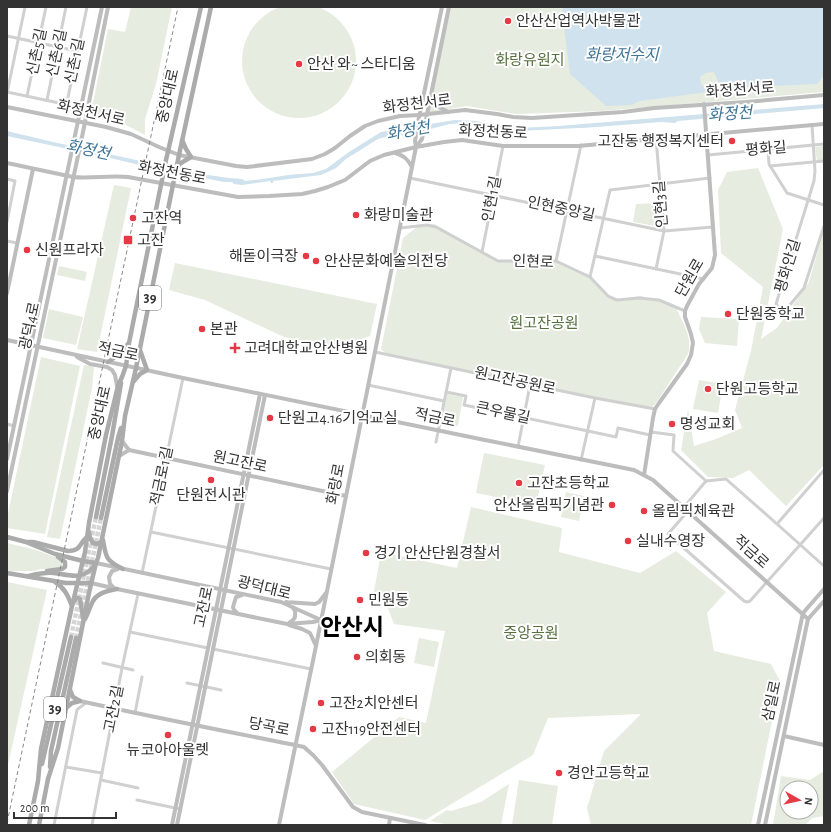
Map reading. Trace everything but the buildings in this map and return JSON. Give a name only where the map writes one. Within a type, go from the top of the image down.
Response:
[{"type":"main road","name":"중앙대로","points":[[29,825],[38,781],[41,749],[77,583],[83,562],[86,538],[106,435],[117,388],[126,366],[129,343],[166,160],[201,7]]},
{"type":"main road","name":"중앙대로","points":[[39,825],[48,779],[58,748],[91,583],[98,558],[122,441],[125,416],[211,7]]},
{"type":"main road","points":[[179,164],[191,157],[182,140]]},
{"type":"main road","points":[[108,362],[121,353],[129,343]]},
{"type":"main road","points":[[132,382],[140,374],[147,370],[139,350]]},
{"type":"main road","name":"39","points":[[122,377],[99,518],[118,438],[125,416]]},
{"type":"main road","points":[[89,523],[89,535],[93,543],[97,544],[101,539]]},
{"type":"main road","name":"광덕대로","points":[[7,537],[26,542],[55,554],[83,562],[96,563]]},
{"type":"main road","points":[[26,542],[33,542],[72,551],[78,549],[86,538]]},
{"type":"main road","points":[[101,539],[108,560],[112,564],[123,569]]},
{"type":"main road","points":[[42,573],[65,567],[66,563],[64,560],[55,554]]},
{"type":"main road","points":[[25,576],[42,573],[54,573],[68,576],[79,576],[86,573],[96,563]]},
{"type":"main road","name":"광덕대로","points":[[7,573],[66,582],[91,583]]},
{"type":"main road","points":[[51,580],[63,589],[72,606]]},
{"type":"main road","points":[[83,622],[89,613],[92,602],[97,596],[103,592],[117,589]]},
{"type":"main road","points":[[72,606],[75,599],[80,599],[83,622]]},
{"type":"main road","name":"39","points":[[38,781],[74,637],[51,751],[48,779]]},
{"type":"main road","points":[[69,690],[73,697],[80,701]]},
{"type":"main road","points":[[66,708],[72,703],[80,701]]},
{"type":"street","points":[[7,92],[25,7]]},
{"type":"street","name":"신촌5길","points":[[28,96],[46,7]]},
{"type":"street","name":"신촌6길","points":[[47,100],[66,7]]},
{"type":"street","name":"신촌1길","points":[[7,92],[64,104],[67,102],[86,7]]},
{"type":"street","points":[[79,121],[101,7],[108,8],[85,122]]},
{"type":"street","name":"화랑로","points":[[279,825],[412,168],[416,147],[414,141],[442,7]]},
{"type":"street","name":"화랑로","points":[[416,147],[422,140],[449,7]]},
{"type":"street","points":[[7,36],[77,51]]},
{"type":"street","points":[[434,83],[434,102],[438,107],[449,112]]},
{"type":"street","name":"화정천서로","points":[[7,107],[106,127],[131,134],[179,155],[247,167],[312,159],[335,148],[366,126],[378,121],[400,116],[465,110],[513,117],[532,118],[623,112],[654,108],[704,106],[824,95]]},
{"type":"street","name":"단원로","points":[[644,474],[655,409],[687,364],[691,355],[693,343],[685,317],[685,311],[699,284],[712,268],[716,255],[704,106]]},
{"type":"street","name":"광덕4로","points":[[7,459],[79,121]]},
{"type":"street","name":"광덕4로","points":[[7,491],[85,122]]},
{"type":"street","name":"화정천동로","points":[[7,163],[73,177],[120,176],[238,197],[253,197],[302,194],[328,187],[345,180],[370,161],[384,155],[416,147],[462,140],[503,146],[581,146],[824,124]]},
{"type":"street","name":"평화안길","points":[[812,125],[815,162],[814,181],[776,304],[779,308],[784,309],[789,306],[804,288],[824,226]]},
{"type":"street","name":"인현3길","points":[[656,139],[664,231],[656,269]]},
{"type":"street","name":"평화길","points":[[708,154],[824,144]]},
{"type":"street","name":"인현1길","points":[[482,252],[503,146]]},
{"type":"street","points":[[556,261],[581,146]]},
{"type":"street","points":[[768,149],[769,164],[787,193],[824,205]]},
{"type":"street","points":[[393,153],[402,155],[408,160],[412,168]]},
{"type":"street","points":[[770,166],[824,162]]},
{"type":"street","points":[[7,293],[33,169]]},
{"type":"street","name":"인현중앙길","points":[[410,178],[664,231],[713,227]]},
{"type":"street","points":[[590,276],[610,190],[710,178]]},
{"type":"street","points":[[7,179],[15,181],[7,221]]},
{"type":"street","points":[[7,200],[11,201]]},
{"type":"street","name":"인현로","points":[[400,228],[427,225],[436,227],[498,261],[556,261],[590,276],[608,296],[617,300],[639,298],[659,300],[685,311]]},
{"type":"street","points":[[7,241],[18,243]]},
{"type":"street","points":[[595,256],[704,279]]},
{"type":"street","name":"적금로","points":[[7,340],[438,431],[634,470],[653,480],[808,619]]},
{"type":"street","name":"원고잔공원로","points":[[375,352],[530,385],[655,409]]},
{"type":"street","name":"적금로","points":[[71,354],[90,364],[107,367],[112,370],[116,379],[117,388]]},
{"type":"street","points":[[436,442],[451,368]]},
{"type":"street","name":"적금로1길","points":[[142,573],[183,378]]},
{"type":"street","points":[[368,385],[444,401]]},
{"type":"street","points":[[518,447],[530,385]]},
{"type":"street","name":"큰우물길","points":[[446,392],[466,396],[464,405],[616,437],[618,428],[651,433]]},
{"type":"street","name":"고잔로","points":[[246,475],[260,394]]},
{"type":"street","name":"고잔로","points":[[172,825],[203,686],[246,475],[265,395]]},
{"type":"street","points":[[582,460],[594,398]]},
{"type":"street","points":[[7,424],[14,426]]},
{"type":"street","points":[[651,433],[674,435],[673,451],[706,481]]},
{"type":"street","points":[[119,456],[129,450],[122,441]]},
{"type":"street","name":"원고잔로","points":[[129,450],[346,496]]},
{"type":"street","points":[[777,524],[824,470]]},
{"type":"street","points":[[684,507],[706,481],[726,479],[824,566]]},
{"type":"street","points":[[688,511],[668,534],[744,601],[748,602],[824,518]]},
{"type":"street","points":[[151,532],[331,570]]},
{"type":"street","name":"광덕대로","points":[[96,563],[281,602],[321,620]]},
{"type":"street","points":[[117,589],[110,584],[109,577],[112,571],[123,569]]},
{"type":"street","name":"광덕대로","points":[[91,583],[287,624],[321,620]]},
{"type":"street","name":"삼일로","points":[[758,825],[803,613],[824,589]]},
{"type":"street","points":[[281,602],[315,604],[319,602],[326,593]]},
{"type":"street","name":"고잔2길","points":[[92,825],[114,708],[138,594]]},
{"type":"street","points":[[240,614],[236,613],[234,610],[234,604],[236,597],[244,594]]},
{"type":"street","points":[[808,619],[824,601]]},
{"type":"street","points":[[287,624],[293,621],[296,616],[296,611],[291,606]]},
{"type":"street","name":"삼일로","points":[[765,825],[808,619]]},
{"type":"street","points":[[287,624],[310,633],[316,646]]},
{"type":"street","points":[[130,632],[311,669]]},
{"type":"street","points":[[102,663],[133,670]]},
{"type":"street","points":[[135,713],[142,677]]},
{"type":"street","points":[[187,683],[221,690]]},
{"type":"street","name":"당곡로","points":[[80,701],[304,747],[314,756],[353,807],[362,812],[425,825]]},
{"type":"street","points":[[54,825],[77,710],[86,703]]},
{"type":"street","name":"고잔로","points":[[177,825],[194,725]]},
{"type":"street","points":[[784,736],[824,745]]},
{"type":"street","points":[[66,767],[102,774]]},
{"type":"street","points":[[101,780],[138,788]]},
{"type":"street","points":[[137,800],[180,809]]},
{"type":"street","points":[[389,825],[390,818]]},
{"type":"green space","name":"안산 와~ 스타디움","points":[[299,4],[321,8],[340,20],[352,39],[356,61],[352,83],[340,102],[321,114],[299,118],[277,114],[258,102],[246,83],[242,61],[246,39],[258,20],[277,8]]},
{"type":"green space","points":[[131,7],[172,7],[156,84],[145,119],[145,135],[120,122],[108,119],[92,119],[91,113],[108,29],[125,32]]},
{"type":"green space","name":"화랑유원지","points":[[447,7],[824,7],[824,92],[602,111],[516,114],[466,106],[425,114]]},
{"type":"green space","points":[[824,146],[824,160],[817,161],[815,147]]},
{"type":"green space","points":[[758,168],[783,229],[761,339],[777,328],[809,282],[824,229],[824,465],[786,506],[749,470],[733,478],[708,477],[681,450],[688,409],[694,446],[742,428],[735,410],[751,351],[763,287],[721,253],[718,190],[727,172]]},
{"type":"green space","points":[[114,185],[131,188],[97,352],[77,349]]},
{"type":"green space","points":[[660,203],[661,227],[633,222],[636,204]]},
{"type":"green space","name":"원고잔공원","points":[[434,224],[498,260],[552,260],[590,275],[607,294],[617,299],[641,296],[676,308],[688,336],[688,354],[656,403],[650,409],[385,353],[381,349],[403,238],[417,227]]},
{"type":"green space","points":[[175,263],[377,304],[370,336],[353,342],[324,345],[284,337],[205,300],[169,290]]},
{"type":"green space","points":[[59,266],[87,272],[85,281],[57,275]]},
{"type":"green space","points":[[49,309],[83,317],[76,345],[43,338]]},
{"type":"green space","points":[[701,317],[739,319],[737,346],[705,343],[699,329]]},
{"type":"green space","points":[[41,357],[80,366],[45,534],[7,528],[7,518]]},
{"type":"green space","points":[[84,365],[94,367],[92,388],[60,539],[47,537]]},
{"type":"green space","points":[[699,380],[723,384],[718,413],[693,409]]},
{"type":"green space","points":[[447,394],[463,397],[458,426],[442,422]]},
{"type":"green space","points":[[484,453],[545,465],[536,505],[476,493]]},
{"type":"green space","points":[[566,492],[584,496],[579,521],[561,517]]},
{"type":"green space","name":"중앙공원","points":[[471,507],[562,528],[559,552],[640,573],[676,551],[726,592],[707,613],[714,651],[771,664],[780,681],[751,825],[591,825],[587,808],[604,751],[641,714],[548,718],[533,755],[425,820],[354,804],[332,772],[399,717],[426,723],[445,631],[394,624],[386,603],[385,595],[374,592],[381,552],[457,568]]},
{"type":"green space","points":[[7,543],[36,550],[60,559],[62,562],[62,567],[57,569],[40,569],[35,571],[7,570]]},
{"type":"green space","points":[[7,582],[47,590],[7,769]]},
{"type":"green space","points":[[419,638],[439,642],[434,667],[414,663]]},
{"type":"green space","points":[[824,771],[824,816],[819,817],[819,780],[810,780]]},
{"type":"green space","points":[[781,776],[810,780],[780,780]]},
{"type":"green space","points":[[519,780],[558,786],[552,825],[512,825]]},
{"type":"green space","points":[[509,784],[501,825],[450,825],[430,821],[447,810],[451,811],[481,802]]},
{"type":"green space","points":[[779,788],[779,820],[810,820],[805,825],[773,825]]},
{"type":"water","name":"화랑저수지","points":[[563,7],[824,7],[824,76],[817,84],[727,88],[723,85],[720,86],[714,72],[706,73],[700,77],[701,84],[707,92],[640,101],[631,105],[606,106],[570,74],[562,12]]},
{"type":"water","name":"화정천","points":[[824,104],[824,108],[678,121],[675,123],[661,122],[583,128],[519,131],[476,124],[450,124],[406,135],[389,136],[378,139],[346,159],[336,168],[321,175],[273,181],[273,183],[270,181],[242,185],[148,167],[7,136],[7,131],[201,174],[242,179],[245,181],[313,173],[326,169],[349,152],[381,132],[455,120],[476,121],[515,129]]},
{"type":"pier","points":[[432,122],[430,131],[407,136],[409,126]]},
{"type":"pier","points":[[158,163],[193,170],[191,177],[156,170]]},
{"type":"tunnel","points":[[71,637],[96,517]]},
{"type":"tunnel","points":[[76,638],[101,518]]},
{"type":"railway","points":[[7,823],[178,7]]},
{"type":"place","name":"안산산업역사박물관","points":[[508,21]]},
{"type":"place","name":"안산 와~ 스타디움","points":[[299,64]]},
{"type":"place","name":"고잔동 행정복지센터","points":[[732,141]]},
{"type":"place","name":"화랑미술관","points":[[356,215]]},
{"type":"place","name":"고잔역","points":[[133,218]]},
{"type":"place","name":"고잔","points":[[128,240]]},
{"type":"place","name":"신원프라자","points":[[27,250]]},
{"type":"place","name":"해돋이극장","points":[[306,256]]},
{"type":"place","name":"안산문화예술의전당","points":[[316,261]]},
{"type":"place","name":"단원중학교","points":[[728,314]]},
{"type":"place","name":"본관","points":[[202,329]]},
{"type":"place","name":"고려대학교안산병원","points":[[235,348]]},
{"type":"place","name":"단원고등학교","points":[[708,389]]},
{"type":"place","name":"단원고4.16기억교실","points":[[270,418]]},
{"type":"place","name":"명성교회","points":[[672,424]]},
{"type":"place","name":"단원전시관","points":[[211,480]]},
{"type":"place","name":"고잔초등학교","points":[[519,483]]},
{"type":"place","name":"안산올림픽기념관","points":[[612,505]]},
{"type":"place","name":"올림픽체육관","points":[[644,511]]},
{"type":"place","name":"실내수영장","points":[[628,541]]},
{"type":"place","name":"경기 안산단원경찰서","points":[[366,553]]},
{"type":"place","name":"민원동","points":[[360,600]]},
{"type":"place","name":"의회동","points":[[357,657]]},
{"type":"place","name":"고잔2치안센터","points":[[321,703]]},
{"type":"place","name":"고잔119안전센터","points":[[313,729]]},
{"type":"place","name":"뉴코아아울렛","points":[[168,735]]},
{"type":"place","name":"경안고등학교","points":[[559,773]]},
{"type":"district","name":"안산시","points":[[352,628]]}]
